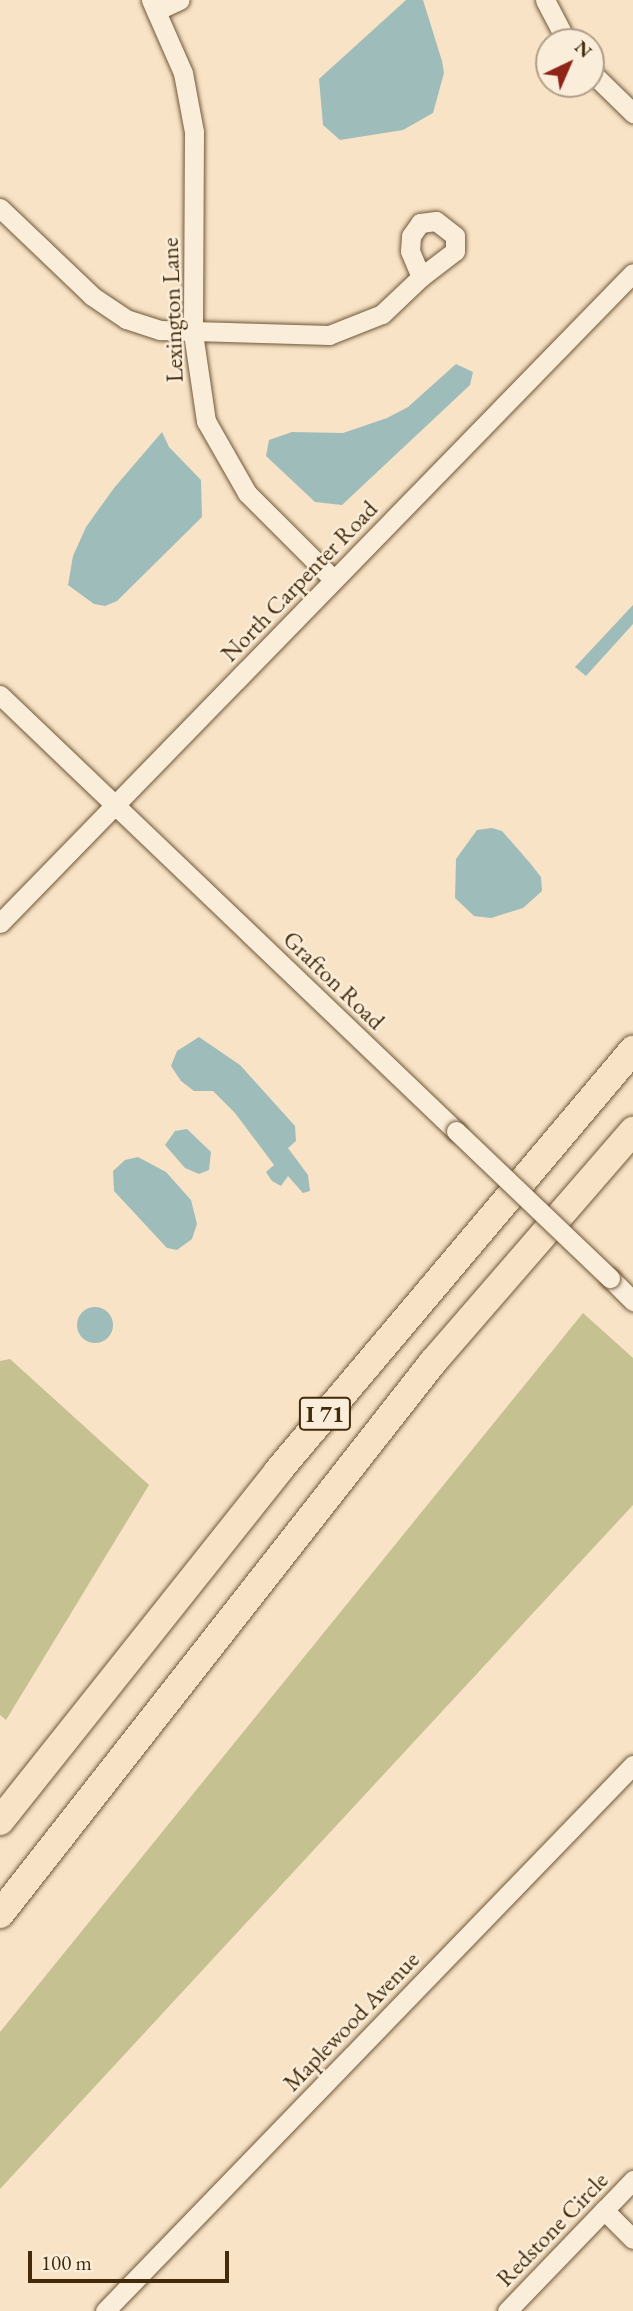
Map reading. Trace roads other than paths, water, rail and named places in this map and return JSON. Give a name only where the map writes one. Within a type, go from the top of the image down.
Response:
[{"type":"highway","name":"I 71","points":[[0,1821],[278,1471],[633,1051]]},
{"type":"highway","name":"I 71","points":[[0,1914],[433,1362],[633,1131]]},
{"type":"street","points":[[154,5],[180,0]]},
{"type":"street","points":[[545,0],[560,28]]},
{"type":"street","name":"Lexington Lane","points":[[154,5],[183,73],[194,132],[193,333],[198,389],[221,452],[258,506],[333,579]]},
{"type":"street","points":[[605,86],[633,113]]},
{"type":"street","points":[[0,208],[110,310],[149,328],[193,333],[316,336],[341,332],[382,314],[421,277]]},
{"type":"street","name":"North Carpenter Road","points":[[0,923],[633,273]]},
{"type":"street","name":"Grafton Road","points":[[0,695],[633,1301]]},
{"type":"street","name":"Maplewood Avenue","points":[[105,2311],[633,1765]]},
{"type":"street","name":"Redstone Circle","points":[[507,2311],[633,2180]]},
{"type":"street","points":[[604,2210],[633,2239]]},
{"type":"water","points":[[406,0],[423,0],[442,61],[444,73],[433,113],[403,130],[340,140],[323,125],[319,79]]},
{"type":"water","points":[[456,364],[473,372],[470,385],[342,505],[315,502],[266,456],[269,440],[292,432],[343,433],[387,418],[408,407]]},
{"type":"water","points":[[162,432],[169,447],[201,480],[202,517],[117,601],[105,606],[94,604],[68,585],[73,556],[86,527],[114,488]]},
{"type":"water","points":[[633,605],[633,624],[586,676],[575,667]]},
{"type":"water","points":[[492,828],[502,831],[530,863],[541,877],[542,891],[523,908],[491,918],[474,916],[455,898],[456,859],[477,830]]},
{"type":"water","points":[[199,1037],[240,1065],[295,1126],[296,1141],[288,1148],[308,1175],[310,1191],[303,1193],[288,1176],[281,1186],[272,1181],[266,1172],[274,1165],[235,1113],[213,1091],[194,1091],[181,1081],[171,1066],[177,1051]]},
{"type":"water","points":[[187,1129],[211,1152],[209,1170],[199,1174],[185,1168],[165,1145],[175,1131]]},
{"type":"water","points":[[138,1157],[166,1172],[191,1200],[197,1224],[192,1239],[177,1250],[167,1248],[114,1191],[113,1171],[125,1160]]},
{"type":"water","points":[[95,1307],[108,1312],[113,1325],[108,1338],[95,1343],[82,1338],[77,1325],[82,1312]]}]
